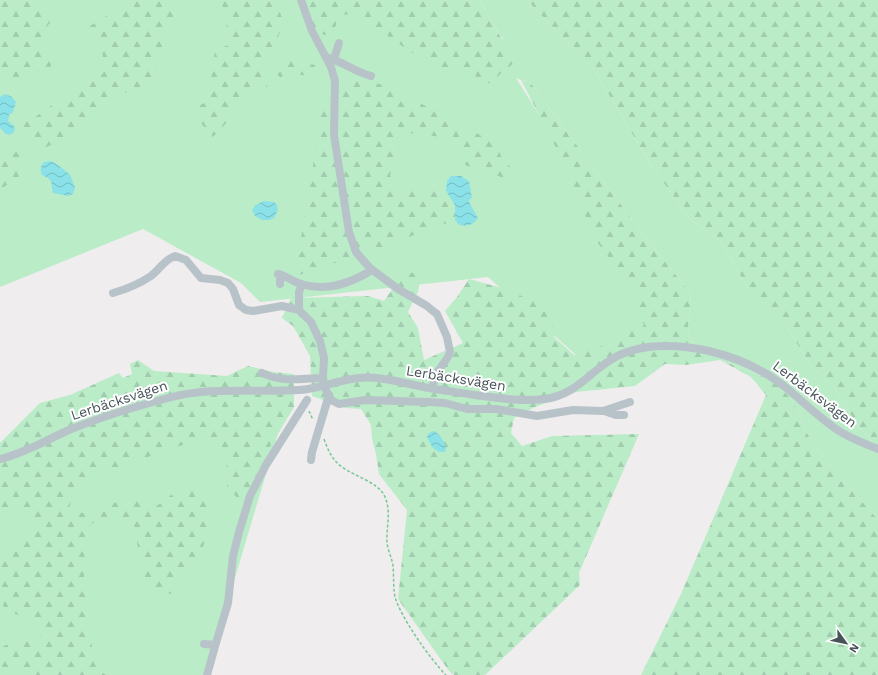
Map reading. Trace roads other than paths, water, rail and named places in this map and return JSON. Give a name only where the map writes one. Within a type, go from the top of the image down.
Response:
[{"type":"street","points":[[301,0],[316,41],[330,58],[371,76]]},
{"type":"street","points":[[339,44],[330,58],[335,81],[334,135],[349,232],[360,259],[398,289],[427,306],[436,314],[440,321],[447,337],[450,352],[436,374],[432,388]]},
{"type":"street","points":[[113,293],[132,286],[151,276],[167,261],[175,256],[186,260],[201,278],[220,280],[228,283],[233,289],[239,305],[246,310],[282,306],[298,310],[311,322],[322,345],[324,358],[324,382],[333,402],[339,404]]},
{"type":"street","points":[[280,284],[279,275],[302,284],[315,287],[335,286],[360,277],[372,270]]},
{"type":"street","points":[[298,310],[299,292],[302,284]]},
{"type":"street","name":"Lerbäcksvägen","points":[[0,459],[26,451],[84,424],[145,404],[183,394],[217,390],[295,390],[324,382],[364,378],[394,381],[509,399],[546,399],[573,389],[584,382],[609,360],[635,349],[662,347],[698,349],[728,356],[760,370],[782,385],[837,430],[859,442],[878,449]]},
{"type":"street","points":[[262,373],[274,378],[324,382]]},
{"type":"street","points":[[311,460],[318,430],[329,395]]},
{"type":"street","points":[[207,675],[228,603],[233,556],[250,496],[263,471],[307,400]]},
{"type":"street","points":[[326,406],[365,400],[428,402],[467,409],[496,409],[537,416],[573,410],[603,411],[616,415],[624,415]]},
{"type":"street","points":[[603,411],[630,402]]},
{"type":"street","points":[[204,644],[215,645]]},
{"type":"water","points":[[5,94],[12,97],[16,102],[13,112],[9,115],[8,121],[14,126],[15,129],[10,135],[5,133],[0,128],[0,97]]},
{"type":"water","points":[[51,161],[71,176],[75,187],[73,194],[68,196],[53,193],[50,180],[42,175],[41,170],[44,162]]},
{"type":"water","points":[[451,176],[461,176],[469,181],[472,198],[469,202],[478,218],[470,225],[459,225],[455,220],[455,205],[446,191],[447,181]]},
{"type":"water","points":[[263,201],[274,202],[277,205],[278,210],[274,218],[262,220],[255,216],[252,210]]},
{"type":"water","points":[[433,431],[440,435],[443,440],[446,448],[445,452],[435,450],[431,445],[427,436]]}]
